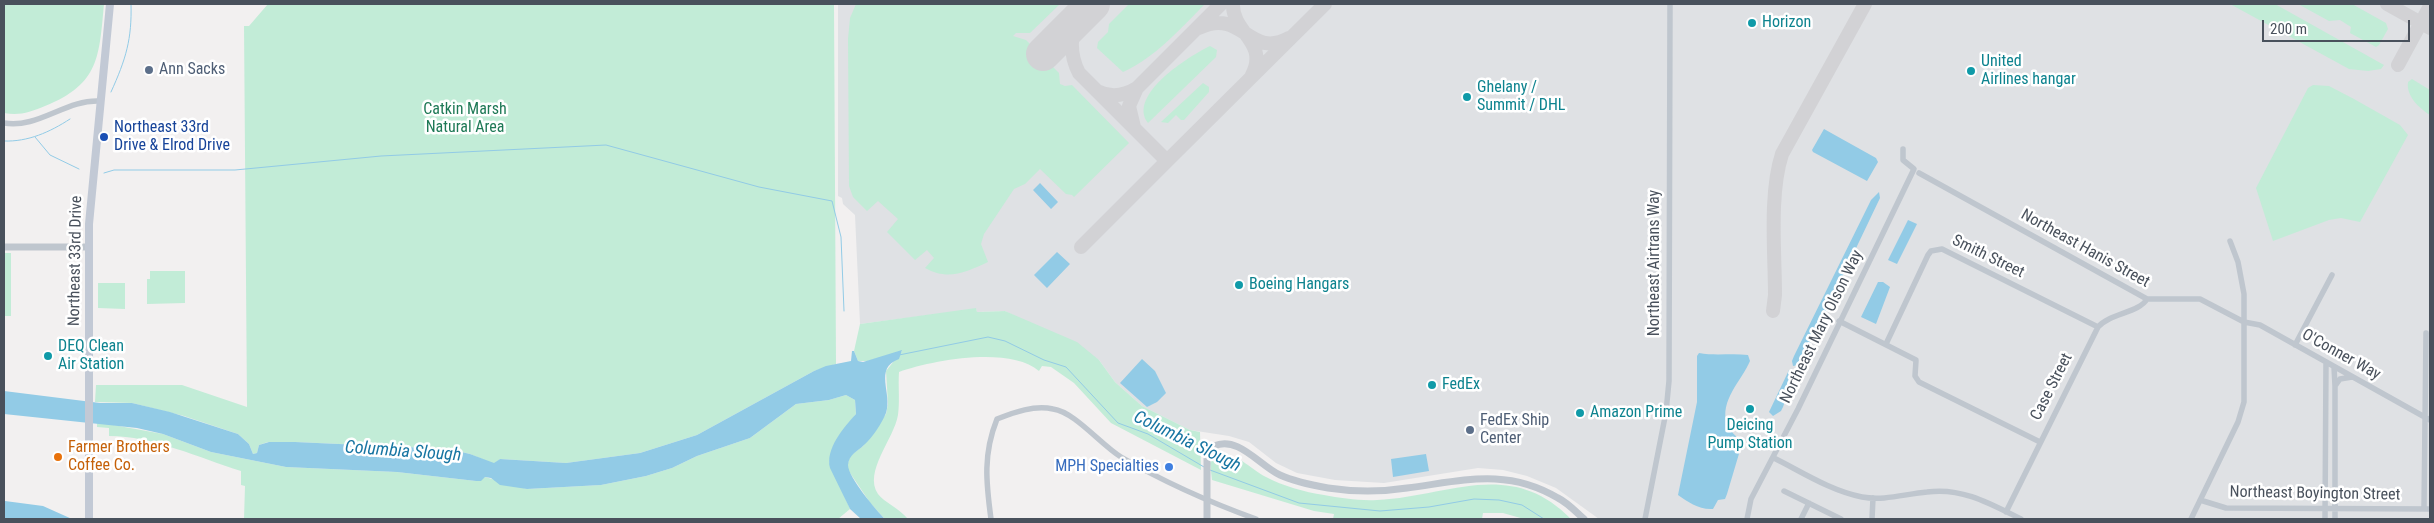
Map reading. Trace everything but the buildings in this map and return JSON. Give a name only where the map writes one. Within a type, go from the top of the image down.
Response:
[{"type":"main road","name":"Northeast 33rd Drive","points":[[89,519],[90,200],[110,4]]},
{"type":"street","name":"Northeast Airtrans Way","points":[[1645,519],[1666,412],[1669,381],[1670,4]]},
{"type":"street","points":[[4,123],[26,123],[77,103],[100,101]]},
{"type":"street","name":"Northeast Mary Olson Way","points":[[1747,519],[1751,499],[1774,458],[1914,170],[1903,160],[1903,149]]},
{"type":"street","name":"Northeast Hanis Street","points":[[1920,173],[2147,299],[2200,299],[2244,322]]},
{"type":"street","points":[[2190,519],[2241,413],[2245,389],[2242,281],[2230,241]]},
{"type":"street","points":[[4,247],[89,247]]},
{"type":"street","name":"Smith Street","points":[[1886,344],[1928,254],[1936,249],[1942,249],[2098,327]]},
{"type":"street","points":[[2295,345],[2332,275]]},
{"type":"street","points":[[2098,327],[2110,318],[2142,305],[2147,299]]},
{"type":"street","points":[[1839,321],[1916,360],[1915,376],[1919,382],[2040,442]]},
{"type":"street","name":"O'Conner Way","points":[[2244,322],[2260,325],[2430,420]]},
{"type":"street","name":"Case Street","points":[[2006,512],[2098,327]]},
{"type":"street","points":[[2426,333],[2423,416],[2427,509]]},
{"type":"street","points":[[2325,519],[2326,362]]},
{"type":"street","points":[[2334,366],[2335,519]]},
{"type":"street","points":[[2335,386],[2343,378],[2352,377]]},
{"type":"street","points":[[992,519],[986,484],[989,440],[997,419],[1020,410],[1037,408],[1055,409],[1082,424],[1100,442],[1120,456],[1206,501],[1256,519]]},
{"type":"street","points":[[1207,519],[1206,463],[1211,449],[1216,445],[1232,445],[1245,451],[1284,476],[1310,485],[1339,489],[1394,490],[1479,478],[1512,480],[1557,497],[1584,519]]},
{"type":"street","points":[[1774,458],[1845,492],[1873,498],[1928,491],[1951,491],[1976,498],[2021,519]]},
{"type":"street","points":[[1784,491],[1841,519]]},
{"type":"street","points":[[1872,519],[1873,498]]},
{"type":"street","name":"Northeast Boyington Street","points":[[2200,500],[2226,508],[2427,509]]},
{"type":"street","points":[[1801,519],[1809,504]]},
{"type":"shaded area","points":[[838,4],[2430,4],[2430,519],[1599,519],[1556,488],[1527,476],[1503,470],[1478,468],[1384,483],[1335,480],[1297,473],[1276,463],[1249,442],[1229,436],[1190,430],[1142,406],[1115,382],[1099,360],[1005,311],[977,312],[976,309],[860,324],[855,215],[843,204],[842,198],[838,196]]},
{"type":"green space","points":[[4,4],[104,4],[98,53],[87,78],[77,88],[35,110],[20,114],[4,113]]},
{"type":"green space","name":"Catkin Marsh Natural Area","points":[[268,4],[834,4],[836,364],[814,371],[697,435],[640,453],[566,463],[500,459],[494,464],[470,454],[449,449],[295,442],[268,442],[259,445],[257,453],[253,454],[249,444],[238,434],[184,416],[132,403],[95,402],[96,385],[182,385],[247,407],[244,26],[249,26]]},
{"type":"green space","points":[[856,4],[1060,4],[1030,33],[1016,33],[1013,36],[1026,40],[1059,73],[1060,84],[1065,86],[1072,85],[1129,143],[1074,197],[1066,194],[1040,169],[1025,184],[1014,189],[984,234],[981,244],[988,262],[957,274],[941,274],[925,268],[934,258],[927,250],[915,260],[887,232],[898,219],[878,201],[867,211],[853,197],[849,186],[848,39],[850,18]]},
{"type":"green space","points":[[1129,4],[1205,4],[1157,51],[1123,72],[1097,48],[1098,42],[1108,32],[1109,24]]},
{"type":"green space","points":[[2230,4],[2275,4],[2384,65],[2381,69],[2368,71],[2349,69]]},
{"type":"green space","points":[[2298,4],[2352,4],[2386,23],[2388,29],[2376,47],[2350,33],[2351,27],[2340,20],[2329,21]]},
{"type":"green space","points":[[1210,46],[1217,50],[1216,57],[1148,123],[1144,112],[1146,101],[1153,89],[1176,67]]},
{"type":"green space","points":[[2412,79],[2430,90],[2430,115],[2411,97],[2408,82]]},
{"type":"green space","points":[[1203,83],[1209,87],[1209,92],[1184,120],[1181,120],[1176,115],[1168,123],[1161,122]]},
{"type":"green space","points":[[2313,85],[2329,86],[2354,99],[2400,125],[2408,135],[2360,222],[2341,218],[2329,220],[2273,241],[2256,188],[2308,88]]},
{"type":"green space","points":[[4,253],[11,253],[11,316],[4,316]]},
{"type":"green space","points":[[150,271],[185,271],[185,303],[147,304],[147,279],[150,279]]},
{"type":"green space","points":[[98,283],[125,283],[125,309],[98,308]]},
{"type":"green space","points":[[976,308],[977,312],[1005,311],[1077,342],[1099,360],[1115,382],[1142,406],[1190,430],[1200,432],[1201,470],[1111,423],[1074,383],[1051,367],[1042,366],[1039,371],[1026,363],[991,357],[931,363],[899,372],[898,415],[877,466],[874,485],[881,497],[908,519],[885,519],[871,504],[848,470],[848,463],[850,456],[863,446],[886,414],[888,404],[886,371],[902,351],[868,361],[858,361],[854,351],[860,324]]},
{"type":"green space","points":[[846,395],[855,400],[856,414],[839,436],[829,461],[850,509],[838,519],[244,519],[245,486],[241,485],[241,471],[159,444],[126,437],[109,436],[109,428],[97,427],[97,422],[163,434],[211,452],[286,467],[397,472],[476,481],[485,477],[527,489],[601,485],[646,476],[750,438],[796,404],[829,400]]},
{"type":"green space","points":[[1223,455],[1241,460],[1260,474],[1279,483],[1316,494],[1350,499],[1377,500],[1478,485],[1502,485],[1525,489],[1548,500],[1571,519],[1524,519],[1503,513],[1483,513],[1482,519],[1333,519],[1334,514],[1314,511],[1212,480],[1210,463],[1213,458]]},
{"type":"water","points":[[1824,129],[1876,158],[1878,162],[1867,181],[1813,152],[1812,150]]},
{"type":"water","points":[[1040,183],[1058,202],[1051,209],[1033,190]]},
{"type":"water","points":[[1879,192],[1880,198],[1837,288],[1838,293],[1833,297],[1799,365],[1793,366],[1794,356],[1871,200]]},
{"type":"water","points":[[1908,220],[1917,224],[1897,264],[1888,260]]},
{"type":"water","points":[[1057,252],[1070,264],[1047,288],[1034,275]]},
{"type":"water","points":[[1878,282],[1883,282],[1890,287],[1876,324],[1861,317]]},
{"type":"water","points":[[902,350],[899,359],[891,363],[885,375],[888,406],[886,413],[870,438],[852,456],[848,465],[857,485],[885,519],[861,519],[850,509],[830,468],[830,453],[833,446],[841,432],[856,414],[855,400],[846,395],[829,400],[796,404],[750,438],[646,476],[601,485],[527,489],[500,485],[491,478],[485,477],[481,481],[476,481],[397,472],[286,467],[211,452],[163,434],[137,428],[4,414],[4,391],[100,403],[132,403],[170,412],[238,434],[249,444],[253,454],[257,453],[259,445],[269,442],[295,442],[449,449],[494,463],[500,459],[566,463],[640,453],[697,435],[814,371],[826,366],[851,361],[852,351],[854,351],[858,361],[863,362]]},
{"type":"water","points":[[1699,353],[1748,355],[1750,361],[1732,391],[1725,415],[1730,429],[1742,443],[1741,447],[1725,499],[1718,500],[1713,509],[1698,507],[1678,495],[1697,402],[1697,356]]},
{"type":"water","points":[[1142,359],[1155,371],[1166,393],[1157,402],[1147,407],[1120,383]]},
{"type":"water","points":[[1789,370],[1794,372],[1794,375],[1783,407],[1781,411],[1773,416],[1769,412]]},
{"type":"water","points":[[1426,454],[1429,471],[1393,477],[1391,459]]},
{"type":"water","points":[[5,501],[43,506],[72,519],[4,519]]},
{"type":"waterway","points":[[111,92],[127,49],[131,4]]},
{"type":"waterway","points":[[4,141],[30,138],[55,128],[70,119]]},
{"type":"waterway","points":[[35,137],[50,155],[79,169]]},
{"type":"waterway","points":[[104,173],[114,170],[235,170],[381,156],[606,145],[759,187],[832,201],[841,237],[844,311]]},
{"type":"waterway","name":"Columbia Slough","points":[[899,355],[988,337],[1005,341],[1044,360],[1066,367],[1118,423],[1148,434],[1204,467]]},
{"type":"waterway","name":"Columbia Slough","points":[[1210,470],[1299,503],[1380,511],[1429,507],[1474,499],[1499,500],[1522,505],[1544,519]]},
{"type":"taxiway","points":[[1097,91],[1107,95],[1117,95],[1137,88],[1221,4]]},
{"type":"taxiway","points":[[1233,4],[1234,14],[1238,23],[1256,54],[1256,64],[1252,75]]},
{"type":"taxiway","points":[[1075,22],[1072,48],[1079,73],[1167,161],[1325,4]]},
{"type":"taxiway","points":[[1773,311],[1775,295],[1775,187],[1782,154],[1865,4]]},
{"type":"taxiway","points":[[2387,4],[2430,28]]},
{"type":"taxiway","points":[[2398,65],[2430,6]]},
{"type":"taxiway","points":[[1199,28],[1214,23],[1226,24],[1264,43],[1275,43],[1289,38]]},
{"type":"taxiway","points":[[1134,127],[1129,106],[1137,88]]},
{"type":"taxiway","points":[[1081,247],[1167,161]]},
{"type":"runway","points":[[1043,54],[1093,4]]},
{"type":"place","name":"Horizon","points":[[1752,23]]},
{"type":"place","name":"Ann Sacks","points":[[149,70]]},
{"type":"place","name":"United Airlines hangar","points":[[1971,71]]},
{"type":"place","name":"Ghelany / Summit / DHL","points":[[1467,97]]},
{"type":"place","name":"Northeast 33rd Drive & Elrod Drive","points":[[104,137]]},
{"type":"place","name":"Boeing Hangars","points":[[1239,285]]},
{"type":"place","name":"DEQ Clean Air Station","points":[[48,356]]},
{"type":"place","name":"FedEx","points":[[1432,385]]},
{"type":"place","name":"Deicing Pump Station","points":[[1750,409]]},
{"type":"place","name":"Amazon Prime","points":[[1580,413]]},
{"type":"place","name":"FedEx Ship Center","points":[[1470,430]]},
{"type":"place","name":"Farmer Brothers Coffee Co.","points":[[58,457]]},
{"type":"place","name":"MPH Specialties","points":[[1169,467]]}]
